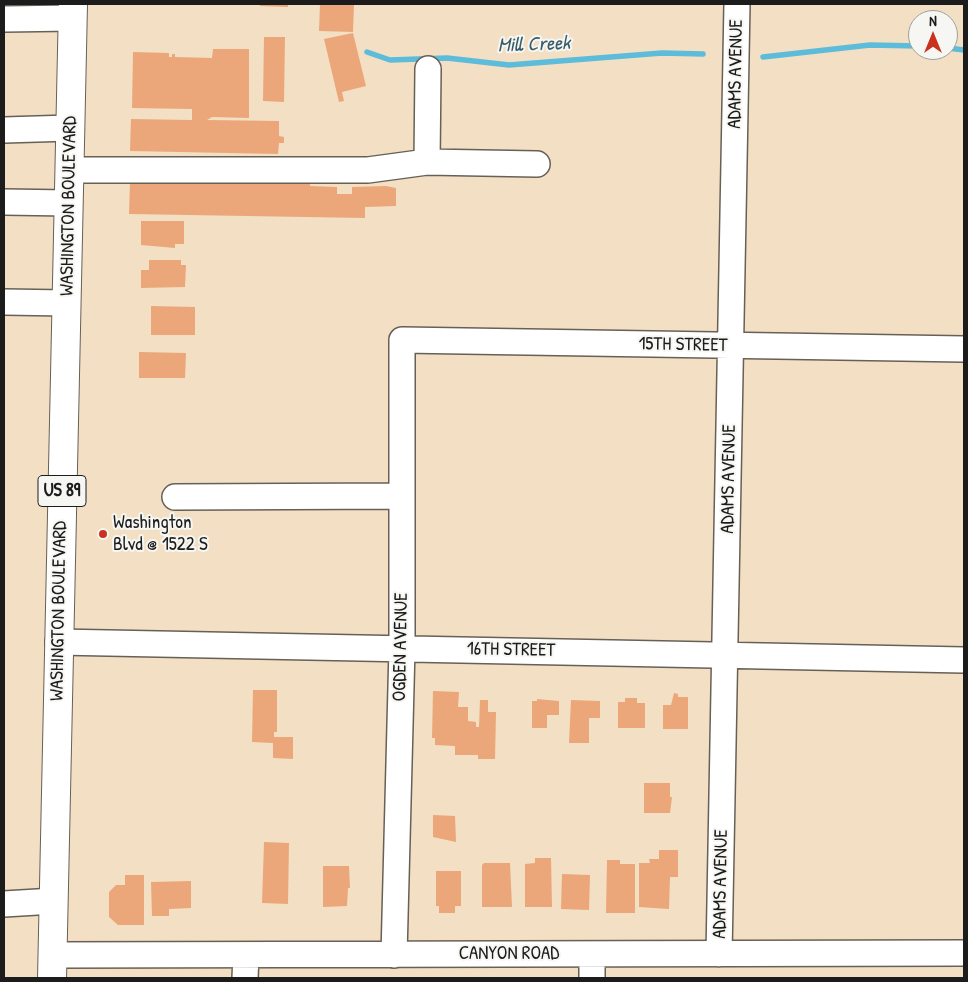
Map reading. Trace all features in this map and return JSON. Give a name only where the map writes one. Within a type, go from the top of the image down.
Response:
[{"type":"main road","name":"WASHINGTON BOULEVARD","points":[[53,967],[58,642],[73,11]]},
{"type":"street","name":"ADAMS AVENUE","points":[[719,954],[737,4]]},
{"type":"street","points":[[4,19],[73,11]]},
{"type":"street","points":[[427,162],[428,68]]},
{"type":"street","points":[[4,130],[70,128]]},
{"type":"street","points":[[70,170],[368,170],[427,162],[537,164]]},
{"type":"street","points":[[8,202],[69,203]]},
{"type":"street","points":[[4,302],[67,303]]},
{"type":"street","name":"15TH STREET","points":[[402,340],[964,349]]},
{"type":"street","name":"OGDEN AVENUE","points":[[394,954],[402,648],[402,340]]},
{"type":"street","points":[[175,497],[402,496]]},
{"type":"street","name":"16TH STREET","points":[[58,642],[964,660]]},
{"type":"street","points":[[4,904],[54,901]]},
{"type":"street","name":"CANYON ROAD","points":[[53,967],[245,967],[394,954],[964,953]]},
{"type":"street","points":[[592,954],[592,978]]},
{"type":"building","points":[[260,4],[288,4],[288,7],[260,6]]},
{"type":"building","points":[[320,4],[354,4],[353,32],[319,31]]},
{"type":"building","points":[[353,33],[366,86],[342,92],[344,101],[339,102],[324,39]]},
{"type":"building","points":[[264,37],[285,37],[284,102],[263,101]]},
{"type":"building","points":[[213,49],[249,49],[249,118],[212,117],[207,120],[279,121],[279,136],[284,137],[284,143],[279,143],[278,154],[130,151],[131,119],[192,120],[192,109],[132,108],[133,52],[169,53],[169,57],[175,54],[175,57],[212,58]]},
{"type":"building","points":[[130,182],[310,184],[310,186],[337,187],[337,194],[352,194],[352,187],[386,186],[396,188],[396,206],[365,207],[365,218],[129,214]]},
{"type":"building","points":[[141,221],[184,221],[184,244],[175,244],[175,248],[141,245]]},
{"type":"building","points":[[149,260],[181,260],[181,265],[186,265],[185,287],[141,288],[141,270],[149,270]]},
{"type":"building","points":[[151,306],[195,307],[195,335],[151,335]]},
{"type":"building","points":[[139,352],[186,353],[185,378],[139,378]]},
{"type":"building","points":[[253,690],[277,690],[277,732],[274,732],[274,737],[293,737],[293,759],[273,758],[273,743],[252,742]]},
{"type":"building","points":[[433,691],[459,692],[458,707],[468,707],[468,721],[476,722],[476,727],[479,727],[480,700],[488,700],[488,712],[496,712],[495,759],[478,759],[478,755],[455,755],[455,746],[435,745],[435,738],[432,738]]},
{"type":"building","points":[[674,693],[678,694],[678,697],[688,697],[688,729],[663,729],[663,705],[671,705]]},
{"type":"building","points":[[625,698],[637,698],[637,703],[645,703],[645,728],[618,728],[618,702],[625,702]]},
{"type":"building","points":[[537,699],[559,701],[559,715],[547,715],[547,728],[532,728],[532,701],[537,701]]},
{"type":"building","points":[[571,700],[600,701],[600,718],[589,718],[589,743],[569,743]]},
{"type":"building","points":[[644,783],[670,783],[670,797],[672,797],[670,813],[644,813]]},
{"type":"building","points":[[433,815],[455,816],[456,842],[433,837]]},
{"type":"building","points":[[264,842],[289,843],[288,904],[262,903]]},
{"type":"building","points":[[659,850],[678,850],[678,877],[670,877],[669,909],[639,907],[639,863],[650,863],[649,859],[659,859]]},
{"type":"building","points":[[535,858],[551,858],[552,907],[525,907],[525,864],[535,863]]},
{"type":"building","points":[[607,860],[620,860],[620,864],[635,864],[635,913],[606,913]]},
{"type":"building","points":[[484,863],[510,863],[512,907],[482,907],[482,865]]},
{"type":"building","points":[[323,866],[349,866],[350,888],[348,888],[347,906],[323,907]]},
{"type":"building","points":[[436,871],[461,871],[461,906],[455,906],[455,913],[439,913],[439,906],[436,906]]},
{"type":"building","points":[[562,874],[590,875],[589,910],[561,909]]},
{"type":"building","points":[[125,875],[144,875],[144,925],[118,925],[109,917],[109,892],[116,885],[125,885]]},
{"type":"building","points":[[191,881],[191,908],[169,909],[169,916],[152,916],[151,882]]},
{"type":"waterway","name":"Mill Creek","points":[[763,57],[870,45],[908,46]]},
{"type":"waterway","name":"Mill Creek","points":[[958,49],[964,50]]},
{"type":"waterway","name":"Mill Creek","points":[[367,52],[390,60],[447,58],[509,65],[662,53],[703,54]]},
{"type":"place","name":"Washington Blvd @ 1522 S","points":[[103,534]]}]
